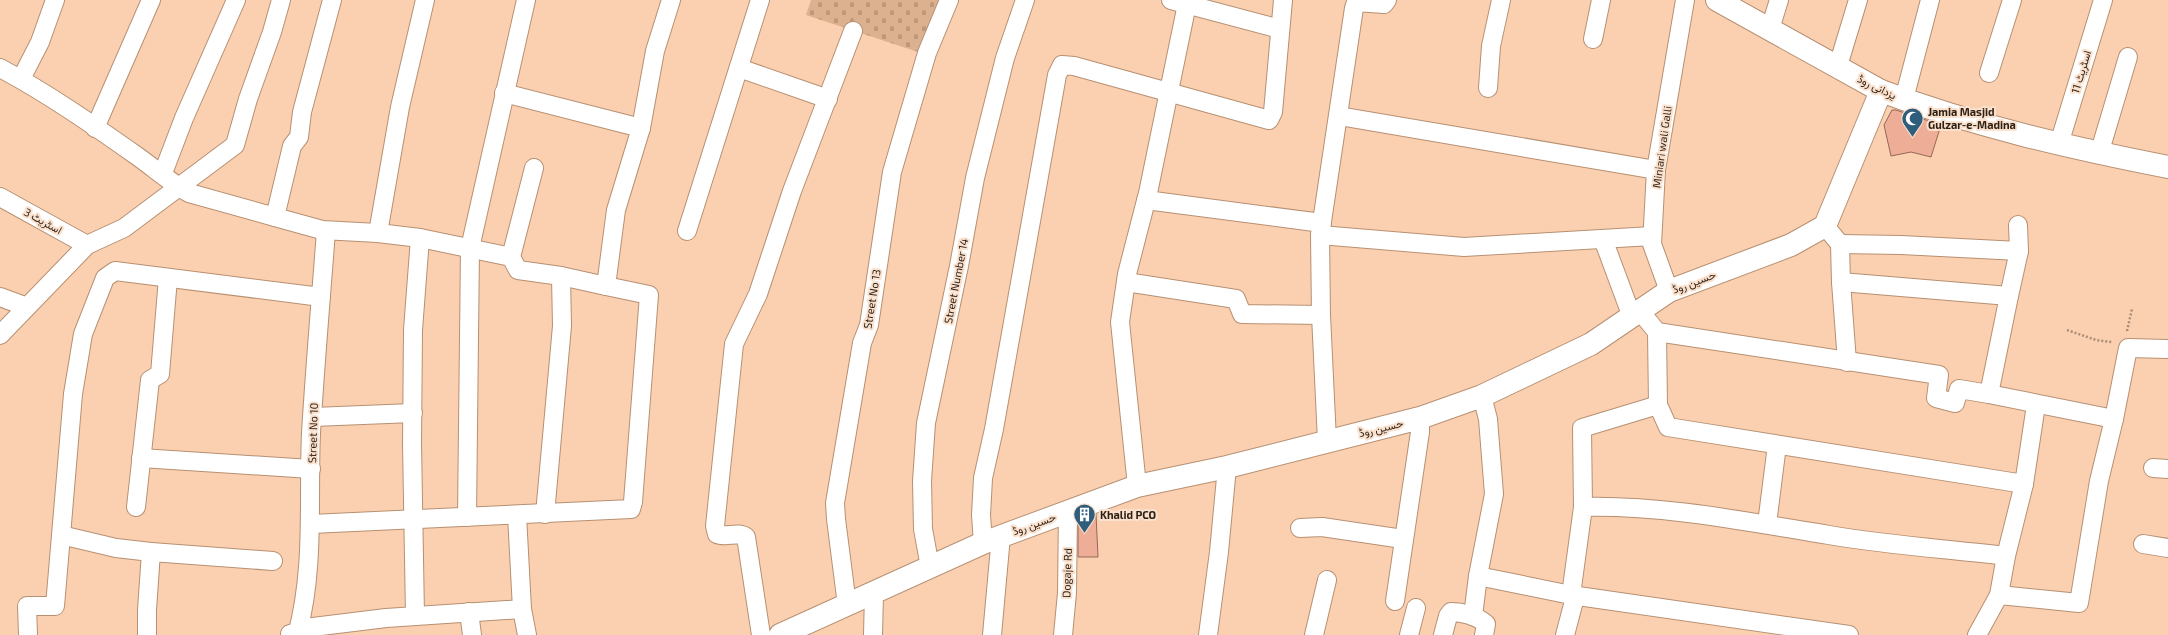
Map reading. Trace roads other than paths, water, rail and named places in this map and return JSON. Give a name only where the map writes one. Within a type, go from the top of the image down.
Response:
[{"type":"street","points":[[21,79],[40,42],[55,0]]},
{"type":"street","points":[[95,128],[151,0]]},
{"type":"street","points":[[163,174],[184,118],[236,0]]},
{"type":"street","points":[[0,335],[87,245],[124,228],[177,186],[235,145],[248,99],[272,32],[281,0]]},
{"type":"street","points":[[275,217],[292,146],[299,137],[302,112],[332,0]]},
{"type":"street","points":[[378,233],[400,108],[425,0]]},
{"type":"street","points":[[467,518],[470,248],[526,0]]},
{"type":"street","points":[[606,286],[616,210],[641,128],[655,51],[671,0]]},
{"type":"street","points":[[688,231],[760,0]]},
{"type":"street","name":"Street No 13","points":[[847,604],[835,503],[862,343],[869,325],[892,172],[927,53],[949,0]]},
{"type":"street","name":"Street Number 14","points":[[930,567],[923,529],[922,489],[926,423],[959,266],[975,178],[1005,58],[1025,0]]},
{"type":"street","points":[[992,635],[992,539],[981,515],[983,478],[994,429],[1057,75],[1062,65],[1074,66],[1269,120],[1273,112],[1283,0]]},
{"type":"street","points":[[1327,441],[1321,315],[1321,229],[1356,2],[1378,5],[1384,4],[1387,0]]},
{"type":"street","points":[[1488,88],[1491,46],[1501,0]]},
{"type":"street","points":[[1593,39],[1601,0]]},
{"type":"street","name":"Miniari wali Galli","points":[[1669,291],[1652,244],[1652,236],[1656,170],[1685,0]]},
{"type":"street","name":"یزدانی روڈ","points":[[1717,0],[1882,91],[1904,100],[2002,131],[2099,154],[2168,167]]},
{"type":"street","points":[[1770,29],[1779,0]]},
{"type":"street","points":[[1838,66],[1858,0]]},
{"type":"street","points":[[1904,100],[1930,0]]},
{"type":"street","points":[[1989,73],[2012,0]]},
{"type":"street","name":"اسٹریٹ 11","points":[[2059,144],[2103,0]]},
{"type":"street","points":[[1137,486],[1120,322],[1126,282],[1170,93],[1179,2],[1280,29]]},
{"type":"street","points":[[761,635],[746,537],[738,535],[722,537],[717,534],[714,526],[734,344],[758,294],[792,192],[853,31]]},
{"type":"street","points":[[2099,154],[2128,57]]},
{"type":"street","points":[[0,68],[21,79],[189,193],[326,231],[378,233],[420,238],[511,257]]},
{"type":"street","points":[[739,68],[828,99]]},
{"type":"street","points":[[1847,362],[1841,282],[1840,244],[1825,226],[1882,91]]},
{"type":"street","points":[[504,93],[641,128]]},
{"type":"street","points":[[1339,116],[1656,170]]},
{"type":"street","points":[[310,524],[622,511],[631,509],[633,502],[649,295],[561,276],[518,270],[511,257],[534,168]]},
{"type":"street","name":"اسٹریٹ 3","points":[[0,197],[87,245]]},
{"type":"street","points":[[1146,200],[1321,229],[1464,247],[1652,236]]},
{"type":"street","points":[[1989,394],[2019,251],[2018,225]]},
{"type":"street","name":"حسین روڈ","points":[[780,635],[992,539],[1137,486],[1227,467],[1420,418],[1482,396],[1591,344],[1669,291],[1791,245],[1825,226]]},
{"type":"street","name":"Street No 10","points":[[293,634],[308,577],[313,417],[326,231]]},
{"type":"street","points":[[415,616],[413,330],[420,238]]},
{"type":"street","points":[[1603,239],[1636,314],[1657,332],[1939,375],[1936,398],[1955,403],[1959,389],[2114,419]]},
{"type":"street","points":[[1840,244],[1901,245],[2019,251]]},
{"type":"street","points":[[28,635],[27,606],[55,606],[73,394],[83,334],[105,278],[115,271],[321,297]]},
{"type":"street","points":[[545,514],[562,326],[561,276]]},
{"type":"street","points":[[136,507],[150,380],[160,374],[168,278]]},
{"type":"street","points":[[1126,282],[1236,299],[1242,314],[1321,315]]},
{"type":"street","points":[[1841,282],[2009,296]]},
{"type":"street","points":[[0,297],[27,307]]},
{"type":"street","points":[[1657,332],[1658,405],[1668,427],[2024,484]]},
{"type":"street","points":[[1999,595],[2080,603],[2099,482],[2114,419],[2128,348],[2168,349]]},
{"type":"street","points":[[1473,616],[1478,576],[1494,494],[1488,419],[1482,396]]},
{"type":"street","points":[[1565,635],[1574,602],[1572,595],[1583,507],[1582,428],[1658,405]]},
{"type":"street","points":[[1977,635],[1999,595],[2006,556],[2024,484],[2036,405]]},
{"type":"street","points":[[313,417],[413,413]]},
{"type":"street","points":[[1395,601],[1420,432],[1420,418]]},
{"type":"street","points":[[1767,524],[1777,445]]},
{"type":"street","points":[[141,458],[311,469]]},
{"type":"street","points":[[1208,635],[1219,552],[1227,467]]},
{"type":"street","points":[[1583,507],[1622,506],[1767,524],[1831,536],[2006,556]]},
{"type":"street","name":"Dogaje Rd","points":[[1063,635],[1067,593],[1068,511]]},
{"type":"street","points":[[517,515],[522,609],[527,635]]},
{"type":"street","points":[[1300,528],[1322,527],[1403,539]]},
{"type":"street","points":[[61,535],[116,548],[273,561]]},
{"type":"street","points":[[2143,544],[2168,548]]},
{"type":"street","points":[[147,635],[147,610],[151,552]]},
{"type":"street","points":[[1478,576],[1572,595],[1849,635]]},
{"type":"street","points":[[1314,635],[1327,580]]},
{"type":"street","points":[[874,593],[874,635]]},
{"type":"street","points":[[1409,635],[1416,608]]},
{"type":"street","points":[[293,634],[305,628],[415,616],[522,609]]},
{"type":"street","points":[[469,612],[472,635]]},
{"type":"street","points":[[1442,635],[1448,616],[1451,612],[1473,616],[1486,624],[1484,635]]},
{"type":"place","name":"Jamia Masjid Gulzar-e-Madina","points":[[1912,138]]},
{"type":"place","name":"Khalid PCO","points":[[1085,534]]}]
